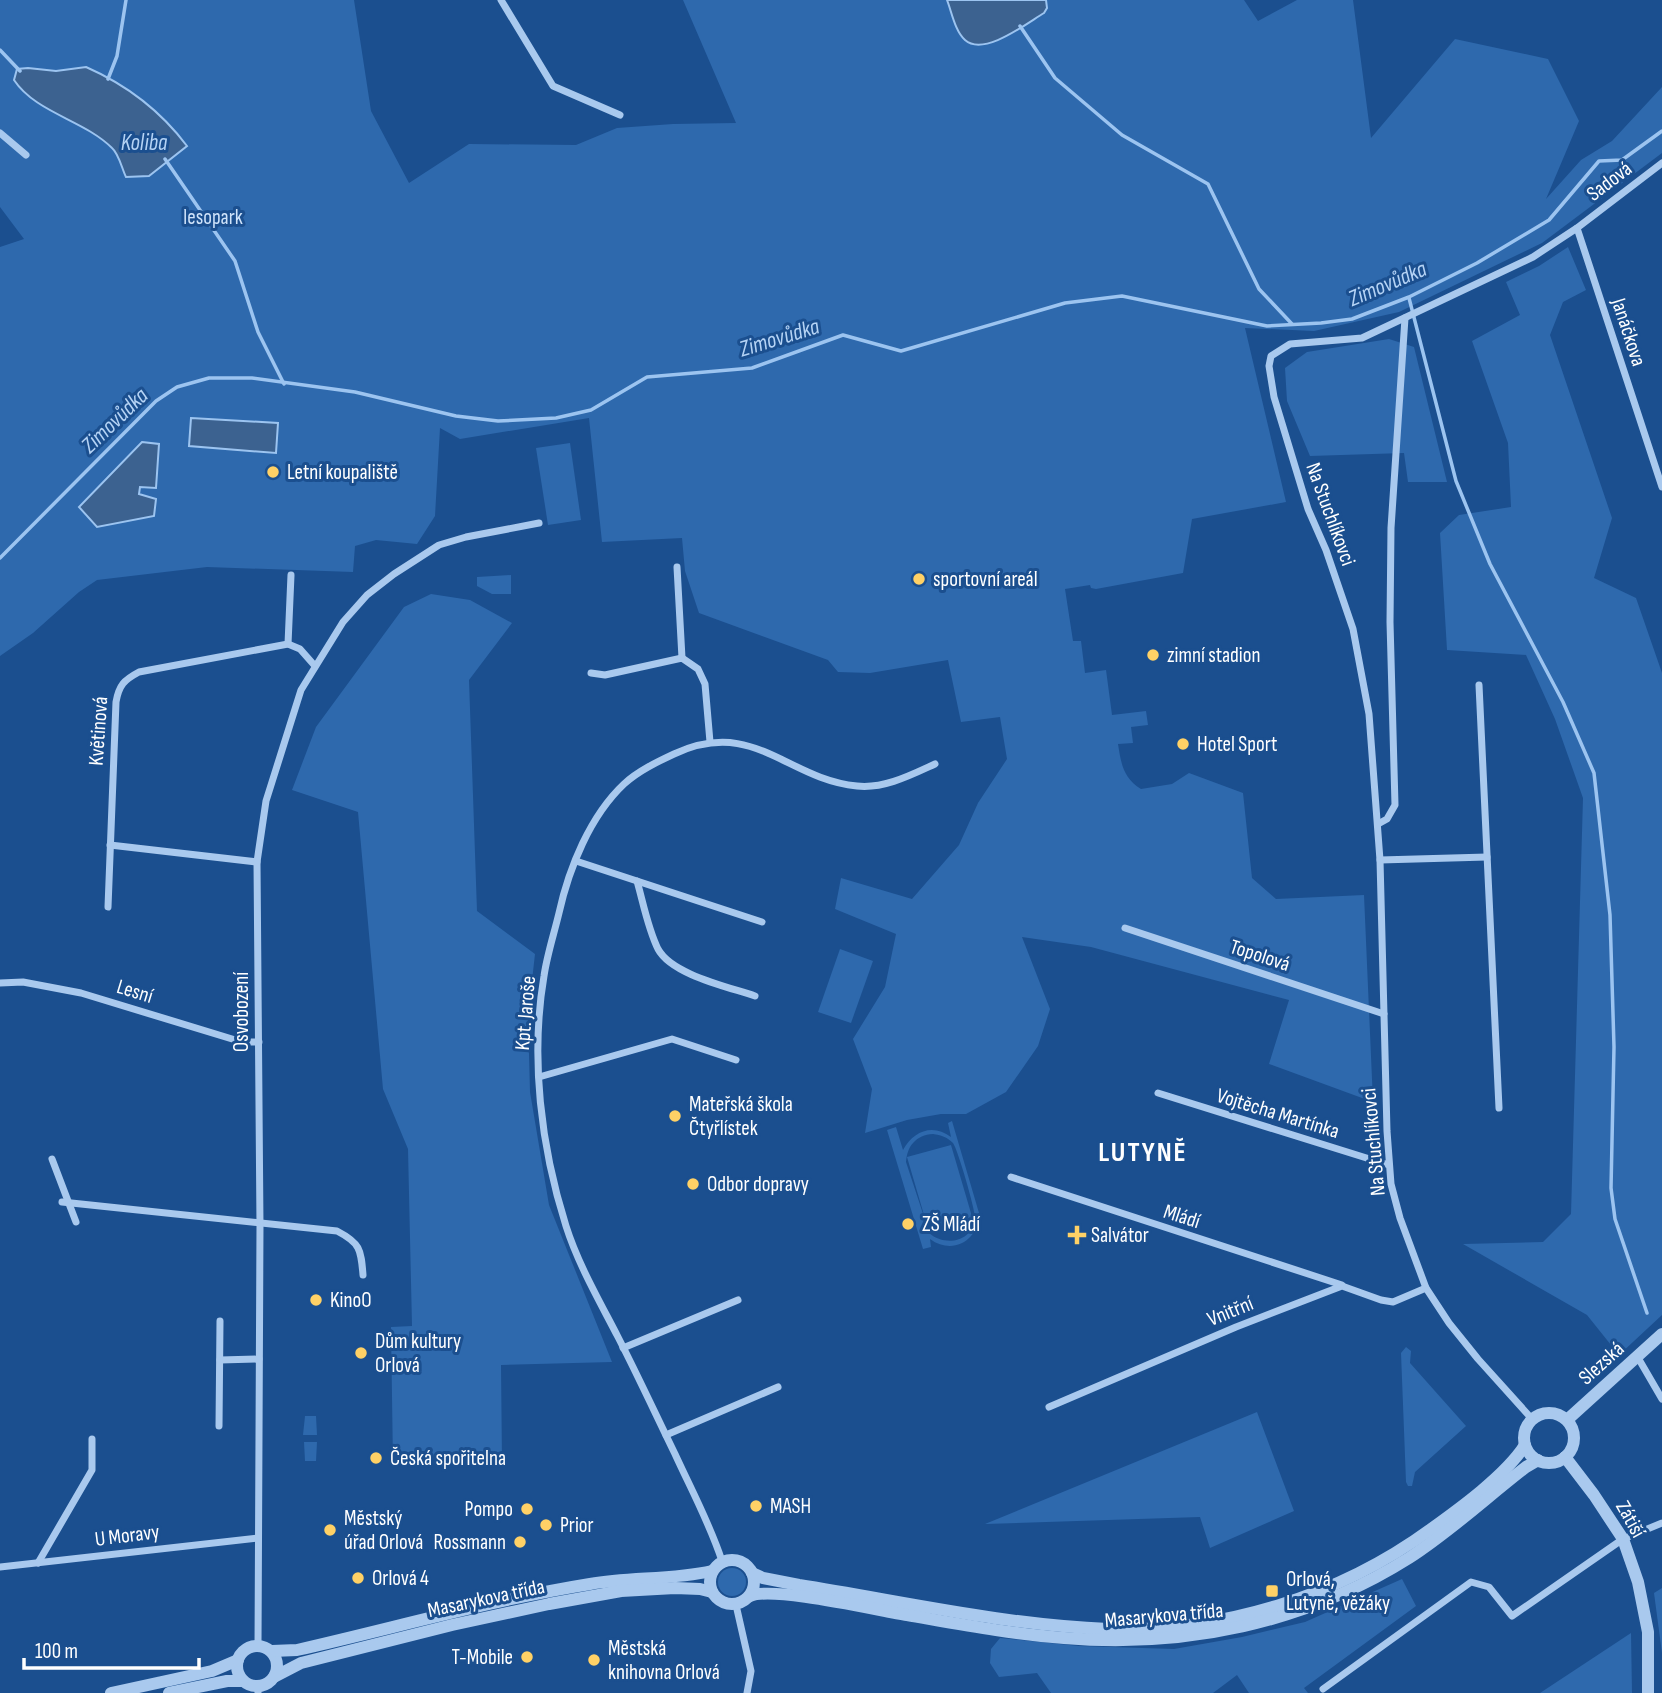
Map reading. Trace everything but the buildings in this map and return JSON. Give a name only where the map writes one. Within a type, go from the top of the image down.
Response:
[{"type":"street","points":[[500,0],[553,86],[620,115]]},
{"type":"street","points":[[0,133],[26,155]]},
{"type":"street","name":"Sadová","points":[[1577,228],[1662,163]]},
{"type":"street","name":"Na Stuchlíkovci","points":[[1532,1419],[1449,1323],[1426,1287],[1400,1218],[1391,1184],[1380,860],[1369,713],[1353,629],[1326,550],[1308,509],[1273,397],[1269,366],[1271,356],[1290,345],[1362,338],[1532,257],[1577,228]]},
{"type":"street","name":"Janáčkova","points":[[1577,228],[1662,487]]},
{"type":"street","name":"Na Stuchlíkovci","points":[[1378,824],[1387,819],[1395,805],[1390,622],[1391,528],[1405,318]]},
{"type":"street","name":"Osvobození","points":[[258,1646],[260,1224],[257,862],[266,801],[302,690],[343,622],[367,595],[421,555],[456,539],[539,523]]},
{"type":"street","points":[[677,568],[682,658]]},
{"type":"street","points":[[291,575],[288,644],[300,649],[315,666]]},
{"type":"street","name":"Květinová","points":[[108,907],[118,687],[125,679],[139,671],[288,644]]},
{"type":"street","points":[[590,673],[605,676],[682,658],[698,669],[705,684],[710,741]]},
{"type":"street","points":[[1479,685],[1499,1108]]},
{"type":"street","name":"Kpt. Jaroše","points":[[717,1566],[709,1526],[597,1296],[566,1226],[550,1168],[542,1120],[538,1050],[544,977],[563,894],[602,808],[624,783],[676,752],[710,741],[748,745],[836,783],[859,787],[881,785],[935,764]]},
{"type":"street","points":[[110,845],[257,862]]},
{"type":"street","points":[[1380,860],[1488,857]]},
{"type":"street","points":[[576,861],[762,922]]},
{"type":"street","points":[[636,881],[659,949],[668,961],[688,973],[755,996]]},
{"type":"street","name":"Topolová","points":[[1125,928],[1384,1014]]},
{"type":"street","name":"Lesní","points":[[0,983],[23,982],[81,993],[242,1042],[259,1042]]},
{"type":"street","points":[[539,1077],[672,1039],[736,1060]]},
{"type":"street","name":"Vojtěcha Martínka","points":[[1158,1093],[1389,1166]]},
{"type":"street","points":[[52,1159],[66,1202],[76,1222]]},
{"type":"street","name":"Mládí","points":[[1011,1177],[1342,1286]]},
{"type":"street","points":[[66,1202],[337,1231],[354,1240],[362,1254],[363,1275]]},
{"type":"street","points":[[1342,1286],[1393,1302],[1426,1287]]},
{"type":"street","name":"Vnitřní","points":[[1049,1407],[1236,1327],[1342,1286]]},
{"type":"street","points":[[623,1348],[738,1300]]},
{"type":"street","points":[[219,1426],[220,1321]]},
{"type":"street","name":"Slezská","points":[[1567,1420],[1662,1334]]},
{"type":"street","points":[[1637,1356],[1662,1399]]},
{"type":"street","points":[[220,1360],[259,1359]]},
{"type":"street","points":[[666,1435],[778,1387]]},
{"type":"street","points":[[1546,1413],[1567,1420],[1573,1443],[1564,1457],[1551,1462],[1538,1460],[1531,1455],[1525,1445],[1525,1430],[1532,1419],[1546,1413]]},
{"type":"street","points":[[38,1563],[92,1470],[92,1439]]},
{"type":"street","name":"Masarykova třída","points":[[752,1573],[763,1578],[799,1585],[1057,1625],[1134,1629],[1203,1623],[1297,1600],[1372,1566],[1409,1545],[1450,1515],[1510,1464],[1525,1445]]},
{"type":"street","name":"Zátiší","points":[[1564,1457],[1594,1495],[1623,1539],[1638,1582],[1648,1632],[1648,1693]]},
{"type":"street","name":"Masarykova třída","points":[[750,1596],[763,1592],[796,1596],[986,1629],[1063,1638],[1150,1639],[1205,1634],[1284,1616],[1328,1600],[1374,1578],[1411,1557],[1446,1532],[1538,1460]]},
{"type":"street","points":[[1323,1689],[1471,1582],[1489,1587],[1512,1616],[1623,1539],[1662,1522]]},
{"type":"street","name":"U Moravy","points":[[0,1567],[258,1538]]},
{"type":"street","points":[[731,1559],[741,1561],[752,1573],[754,1586],[750,1596],[736,1605],[721,1601],[712,1592],[710,1581],[717,1566],[731,1559]]},
{"type":"street","name":"Masarykova třída","points":[[272,1651],[297,1650],[521,1596],[620,1579],[694,1575],[717,1566]]},
{"type":"street","name":"Masarykova třída","points":[[274,1677],[301,1663],[549,1604],[621,1591],[675,1588],[712,1592]]},
{"type":"street","points":[[736,1605],[751,1671],[747,1693]]},
{"type":"street","points":[[111,1693],[212,1671],[238,1660],[248,1648],[258,1646],[272,1651],[278,1665],[274,1677],[258,1690],[243,1681],[237,1670],[238,1660]]},
{"type":"street","points":[[169,1693],[227,1681],[243,1681]]},
{"type":"green space","name":"lesopark","points":[[0,0],[354,0],[371,111],[409,183],[469,144],[576,145],[617,128],[736,123],[683,0],[1244,0],[1258,21],[1297,0],[1353,0],[1371,138],[1455,39],[1548,59],[1579,121],[1546,199],[1581,160],[1612,141],[1662,87],[1662,153],[1542,243],[1399,312],[1314,331],[1245,328],[1286,502],[1192,519],[1183,573],[1096,589],[1090,585],[1065,589],[1073,641],[1081,641],[1085,673],[1106,670],[1112,715],[1146,711],[1148,725],[1131,727],[1133,743],[1118,744],[1122,764],[1130,780],[1141,789],[1172,784],[1189,773],[1243,793],[1252,878],[1276,899],[1364,895],[1373,1102],[1269,1064],[1289,1000],[1091,947],[1022,937],[1050,1009],[1038,1046],[1006,1092],[966,1114],[941,1114],[907,1120],[865,1133],[872,1089],[853,1039],[885,987],[896,934],[835,909],[841,878],[912,899],[959,845],[978,803],[1007,759],[1000,717],[961,722],[948,660],[870,673],[838,672],[828,660],[699,613],[685,571],[682,538],[602,542],[589,418],[460,439],[440,428],[435,516],[417,544],[376,540],[355,546],[353,572],[207,567],[97,580],[79,592],[33,633],[0,656],[0,247],[24,239],[0,207]]},
{"type":"green space","points":[[1568,247],[1586,290],[1563,302],[1550,335],[1612,518],[1594,578],[1636,598],[1662,673],[1662,1315],[1619,1355],[1587,1315],[1463,1244],[1543,1242],[1571,1214],[1583,798],[1555,719],[1526,655],[1447,650],[1440,533],[1459,515],[1511,507],[1508,443],[1472,341],[1520,315],[1506,282],[1539,266]]},
{"type":"green space","points":[[1389,339],[1414,347],[1447,482],[1408,482],[1404,453],[1310,456],[1287,401],[1285,368],[1307,352]]},
{"type":"green space","points":[[570,443],[581,520],[548,525],[536,448]]},
{"type":"green space","points":[[511,575],[511,594],[492,594],[477,586],[477,577]]},
{"type":"green space","points":[[431,594],[470,600],[512,623],[469,680],[477,911],[535,954],[528,1016],[530,1092],[549,1205],[612,1362],[501,1365],[502,1463],[393,1465],[391,1327],[412,1326],[408,1149],[383,1089],[358,812],[292,790],[316,727],[404,607]]},
{"type":"green space","points":[[840,949],[873,961],[851,1023],[818,1012]]},
{"type":"green space","points":[[952,1121],[979,1213],[978,1223],[970,1238],[963,1242],[947,1246],[930,1239],[931,1247],[923,1249],[887,1130],[896,1127],[903,1150],[912,1138],[924,1131],[937,1130],[951,1137],[948,1123]],"holes":[[[933,1134],[953,1143],[974,1212],[973,1226],[964,1237],[957,1240],[943,1240],[929,1233],[973,1220],[951,1145],[907,1157],[929,1232],[906,1162],[908,1151],[914,1142]]]},
{"type":"green space","points":[[1406,1347],[1411,1351],[1410,1363],[1466,1426],[1415,1472],[1412,1486],[1408,1486],[1406,1482],[1401,1353]]},
{"type":"green space","points":[[1257,1412],[1294,1511],[1210,1548],[1200,1517],[985,1524]]},
{"type":"green space","points":[[305,1416],[316,1416],[317,1435],[303,1435]]},
{"type":"green space","points":[[304,1442],[317,1442],[316,1461],[305,1461]]},
{"type":"green space","points":[[732,1568],[742,1572],[746,1582],[742,1592],[732,1596],[722,1592],[718,1582],[722,1572]]},
{"type":"green space","points":[[1402,1579],[1416,1606],[1304,1688],[1308,1693],[1249,1693],[1237,1675],[1213,1693],[1051,1693],[1037,1673],[999,1677],[990,1663],[991,1649],[1000,1638],[1079,1646],[1174,1649],[1242,1637],[1305,1622]]},
{"type":"green space","points":[[1662,1588],[1662,1653],[1654,1593]]},
{"type":"green space","points":[[1631,1633],[1632,1693],[1540,1693]]},
{"type":"water","points":[[947,0],[1046,0],[1047,8],[1044,13],[1005,37],[994,42],[973,44],[965,40],[959,32]]},
{"type":"water","name":"Koliba","points":[[86,67],[142,100],[166,121],[187,146],[149,176],[126,177],[114,151],[101,138],[35,101],[14,80],[17,69],[56,71]]},
{"type":"water","points":[[191,418],[278,423],[276,453],[189,446]]},
{"type":"water","points":[[142,442],[159,444],[156,488],[140,487],[139,494],[156,499],[154,516],[97,527],[79,507]]},
{"type":"waterway","points":[[108,79],[117,56],[126,0]]},
{"type":"waterway","points":[[1020,26],[1055,78],[1122,135],[1208,184],[1259,289],[1292,324]]},
{"type":"waterway","points":[[0,50],[20,71]]},
{"type":"waterway","name":"Zimovůdka","points":[[0,558],[156,401],[177,387],[209,378],[252,378],[355,392],[456,416],[498,421],[556,418],[591,410],[647,377],[752,368],[843,335],[901,351],[1065,303],[1122,296],[1267,326],[1352,319],[1409,297],[1477,263],[1549,220],[1599,161],[1622,160],[1662,131]]},
{"type":"waterway","points":[[165,159],[235,261],[258,332],[284,384]]},
{"type":"waterway","points":[[1409,298],[1456,481],[1490,564],[1563,702],[1594,773],[1610,915],[1614,1047],[1611,1188],[1615,1219],[1647,1313]]},
{"type":"place","name":"Letní koupaliště","points":[[273,472]]},
{"type":"place","name":"sportovní areál","points":[[919,579]]},
{"type":"place","name":"zimní stadion","points":[[1153,655]]},
{"type":"place","name":"Hotel Sport","points":[[1183,744]]},
{"type":"place","name":"Mateřská škola Čtyřlístek","points":[[675,1116]]},
{"type":"place","name":"Odbor dopravy","points":[[693,1184]]},
{"type":"place","name":"ZŠ Mládí","points":[[908,1224]]},
{"type":"place","name":"Salvátor","points":[[1077,1235]]},
{"type":"place","name":"KinoO","points":[[316,1300]]},
{"type":"place","name":"Dům kultury Orlová","points":[[361,1353]]},
{"type":"place","name":"Česká spořitelna","points":[[376,1458]]},
{"type":"place","name":"MASH","points":[[756,1506]]},
{"type":"place","name":"Pompo","points":[[527,1509]]},
{"type":"place","name":"Prior","points":[[546,1525]]},
{"type":"place","name":"Městský úřad Orlová","points":[[330,1530]]},
{"type":"place","name":"Rossmann","points":[[520,1542]]},
{"type":"place","name":"Orlová 4","points":[[358,1578]]},
{"type":"place","name":"Orlová, Lutyně, věžáky","points":[[1272,1591]]},
{"type":"place","name":"T-Mobile","points":[[527,1657]]},
{"type":"place","name":"Městská knihovna Orlová","points":[[594,1660]]},
{"type":"district","name":"LUTYNĚ","points":[[1143,1151]]}]
